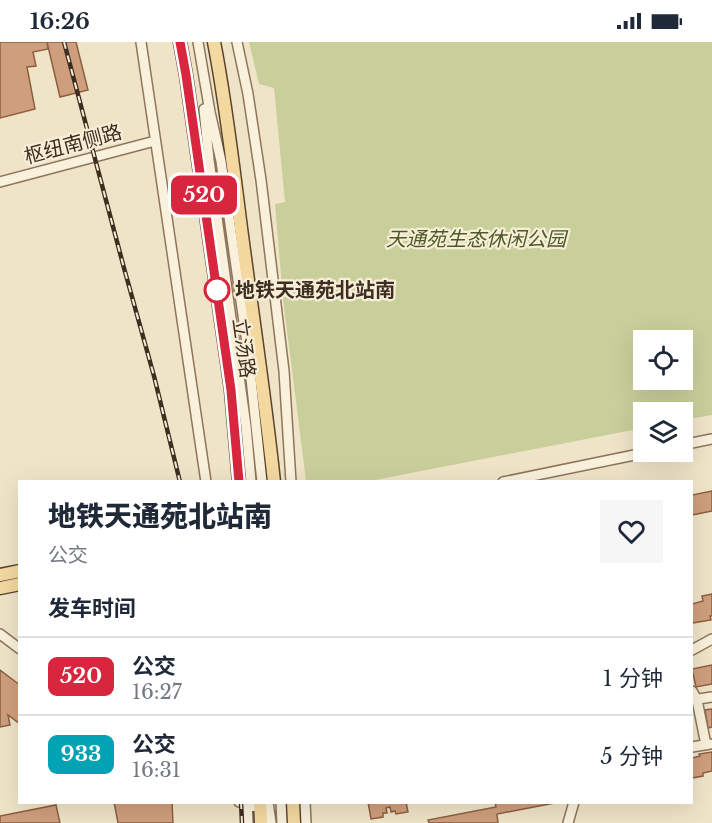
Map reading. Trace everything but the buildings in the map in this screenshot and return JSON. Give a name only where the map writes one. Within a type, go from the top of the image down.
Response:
[{"type":"main road","name":"立汤路","points":[[180,42],[231,390],[239,480]]},
{"type":"main road","name":"立汤路","points":[[214,42],[274,480]]},
{"type":"main road","points":[[0,575],[18,572]]},
{"type":"main road","points":[[0,588],[18,584]]},
{"type":"main road","points":[[254,804],[261,823]]},
{"type":"main road","points":[[293,804],[294,823]]},
{"type":"street","points":[[141,42],[206,480]]},
{"type":"street","points":[[192,42],[205,113],[209,160],[246,426],[251,480]]},
{"type":"street","points":[[198,42],[221,161],[248,350],[262,480]]},
{"type":"street","points":[[237,42],[248,94],[261,180],[284,371],[291,480]]},
{"type":"street","name":"枢纽南侧路","points":[[0,182],[155,141]]},
{"type":"street","points":[[693,443],[712,439]]},
{"type":"street","points":[[522,480],[542,478],[633,456]]},
{"type":"street","points":[[0,634],[18,648]]},
{"type":"street","points":[[693,649],[712,639]]},
{"type":"street","points":[[693,747],[709,745],[694,700],[712,697]]},
{"type":"street","points":[[248,823],[254,804]]},
{"type":"street","points":[[254,804],[271,823]]},
{"type":"street","points":[[281,804],[282,823]]},
{"type":"street","points":[[305,804],[306,823]]},
{"type":"street","points":[[568,823],[573,804]]},
{"type":"green space","name":"天通苑生态休闲公园","points":[[249,42],[712,42],[712,415],[693,418],[693,402],[633,402],[633,430],[375,480],[306,480],[283,299],[275,204],[285,202],[274,88],[259,84]]},
{"type":"railway","points":[[64,42],[154,376],[180,480]]},
{"type":"railway","points":[[241,804],[242,823]]},
{"type":"bus line","name":"520","points":[[180,42],[231,390],[239,480]]},
{"type":"place","name":"地铁天通苑北站南","points":[[217,290]]}]
